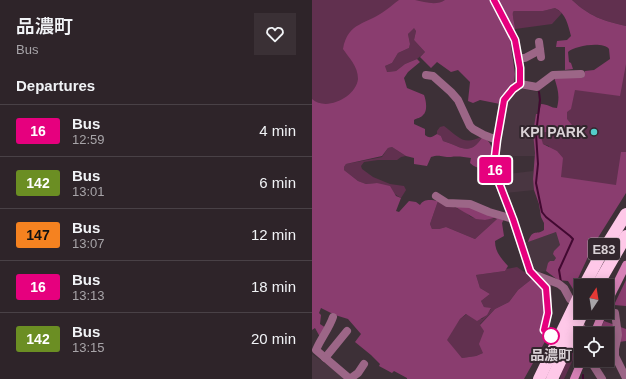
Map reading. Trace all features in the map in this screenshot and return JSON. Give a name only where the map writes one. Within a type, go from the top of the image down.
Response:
[{"type":"highway","name":"E83","points":[[588,279],[626,214]]},
{"type":"highway","name":"E83","points":[[601,279],[626,236]]},
{"type":"highway","points":[[539,379],[574,306]]},
{"type":"highway","points":[[552,379],[580,319]]},
{"type":"street","points":[[494,0],[515,40],[520,68],[520,84]]},
{"type":"street","points":[[518,58],[525,58],[540,50]]},
{"type":"street","points":[[551,336],[544,330],[548,313],[546,288],[543,283],[533,274],[496,175],[494,165],[504,100],[513,89],[520,84],[537,87],[553,75],[581,74]]},
{"type":"street","points":[[426,75],[433,76],[458,100],[470,126],[484,136],[497,140]]},
{"type":"street","points":[[436,196],[447,203],[470,204],[489,212],[513,219]]},
{"type":"street","points":[[614,289],[626,265]]},
{"type":"street","points":[[533,274],[559,284],[564,288],[570,299]]},
{"type":"street","points":[[615,313],[618,335],[615,356],[626,378]]},
{"type":"street","points":[[334,317],[316,350],[350,379],[358,373],[364,364]]},
{"type":"street","points":[[325,358],[347,331]]},
{"type":"street","points":[[574,379],[579,367]]},
{"type":"street","points":[[594,367],[602,379]]},
{"type":"shaded area","points":[[312,0],[492,0],[407,24],[312,144]]},
{"type":"shaded area","points":[[399,0],[415,0],[438,3],[445,0],[492,0],[510,38],[515,74],[514,83],[501,98],[500,104],[480,100],[473,103],[468,101],[470,82],[458,70],[451,72],[437,62],[431,68],[420,57],[425,52],[414,40],[416,31],[414,28],[408,34],[410,44],[409,48],[398,53],[392,63],[385,66],[387,72],[396,71],[405,64],[417,59],[420,62],[408,72],[404,78],[407,88],[424,95],[426,105],[425,113],[421,117],[414,120],[414,124],[425,129],[425,135],[428,137],[437,134],[441,136],[443,141],[465,149],[474,146],[483,136],[491,146],[493,157],[492,167],[475,167],[470,163],[471,158],[438,156],[431,157],[427,166],[414,164],[414,158],[406,156],[392,147],[388,148],[382,156],[346,164],[344,170],[358,181],[366,184],[377,183],[390,186],[396,196],[401,198],[396,211],[399,212],[409,201],[416,202],[420,205],[426,200],[438,201],[430,224],[432,229],[446,227],[475,239],[497,219],[476,219],[452,205],[470,206],[504,219],[502,223],[504,236],[495,241],[495,245],[499,255],[508,266],[505,271],[476,275],[480,288],[490,294],[481,301],[484,307],[491,308],[487,315],[477,321],[466,314],[460,319],[447,340],[462,358],[476,356],[483,353],[479,344],[484,331],[480,325],[495,309],[509,302],[518,290],[533,278],[541,284],[545,291],[545,309],[540,332],[547,338],[524,379],[407,379],[394,371],[392,373],[379,366],[380,364],[371,355],[355,342],[361,334],[348,319],[335,315],[321,308],[319,313],[321,315],[320,324],[326,328],[320,337],[315,328],[312,330],[312,99],[318,103],[332,103],[340,101],[352,92],[356,86],[358,74],[353,62],[343,49],[349,33],[359,25],[379,15]]},
{"type":"shaded area","points":[[498,0],[572,0],[590,14],[610,22],[626,26],[626,64],[620,96],[575,90],[571,109],[567,112],[567,119],[572,125],[570,132],[546,132],[540,134],[543,144],[557,151],[563,158],[561,177],[616,185],[621,152],[626,152],[626,193],[594,244],[578,279],[574,279],[573,289],[568,281],[558,280],[546,271],[548,263],[550,261],[554,261],[556,258],[553,254],[560,245],[556,232],[528,242],[531,235],[544,230],[544,223],[534,190],[533,179],[535,153],[533,133],[536,114],[539,114],[541,104],[557,108],[558,92],[554,77],[583,78],[585,71],[594,70],[610,59],[609,49],[601,45],[588,45],[571,50],[568,52],[569,62],[571,63],[573,69],[565,70],[565,47],[556,47],[557,41],[567,40],[571,36],[566,20],[559,10],[555,8],[543,11],[514,11],[513,16],[515,29],[513,29]]},
{"type":"shaded area","points":[[572,0],[626,0],[626,26],[610,22],[590,14]]},
{"type":"shaded area","points":[[555,8],[562,13],[552,24],[515,29],[513,16],[514,11],[543,11]]},
{"type":"shaded area","points":[[414,27],[416,31],[414,40],[425,52],[417,59],[405,64],[396,71],[386,72],[385,66],[392,63],[398,53],[409,48],[410,44],[408,34]]},
{"type":"shaded area","name":"KPI PARK","points":[[626,39],[626,193],[555,185],[549,146],[543,144],[540,140],[540,134],[546,132],[563,132],[571,79],[599,75]]},
{"type":"shaded area","points":[[519,88],[539,92],[536,156],[497,156],[504,104]]},
{"type":"shaded area","points":[[444,126],[462,139],[471,140],[483,136],[474,146],[465,149],[461,148],[443,141],[441,136],[437,134],[440,127]]},
{"type":"shaded area","points":[[392,147],[406,156],[397,160],[364,162],[361,166],[362,169],[373,177],[390,184],[404,186],[406,190],[401,198],[377,183],[366,184],[358,181],[344,170],[346,164],[382,157],[388,148]]},
{"type":"shaded area","points":[[533,171],[534,190],[506,193],[499,175]]},
{"type":"shaded area","points":[[438,201],[464,211],[471,217],[485,220],[489,218],[497,219],[475,239],[446,227],[432,229],[430,224]]},
{"type":"shaded area","points":[[556,232],[560,245],[556,258],[548,271],[535,271],[532,267],[524,243]]},
{"type":"shaded area","points":[[517,267],[533,278],[518,290],[509,302],[495,309],[480,324],[484,330],[483,353],[476,356],[462,358],[446,340],[460,319],[467,314],[482,319],[491,309],[484,307],[481,301],[490,294],[480,288],[476,275],[505,271],[506,269]]},
{"type":"shaded area","points":[[626,280],[626,306],[614,305]]},
{"type":"shaded area","points":[[604,321],[626,329],[626,341],[619,342],[614,346],[614,327],[601,327]]},
{"type":"shaded area","points":[[574,343],[574,357],[564,379],[560,379],[563,367]]},
{"type":"shaded area","points":[[312,354],[343,376],[344,379],[312,379]]},
{"type":"waterway","points":[[539,92],[540,100],[536,134],[538,164],[536,183],[542,212],[573,239],[559,270],[561,282]]},
{"type":"bus line","name":"16","points":[[494,0],[515,40],[520,68],[520,84],[513,89],[504,100],[494,166],[496,175],[525,251],[530,271],[543,283],[546,288],[548,313],[544,330],[551,336]]},
{"type":"place","name":"KPI PARK","points":[[594,132]]},
{"type":"place","name":"品濃町","points":[[551,336]]}]
